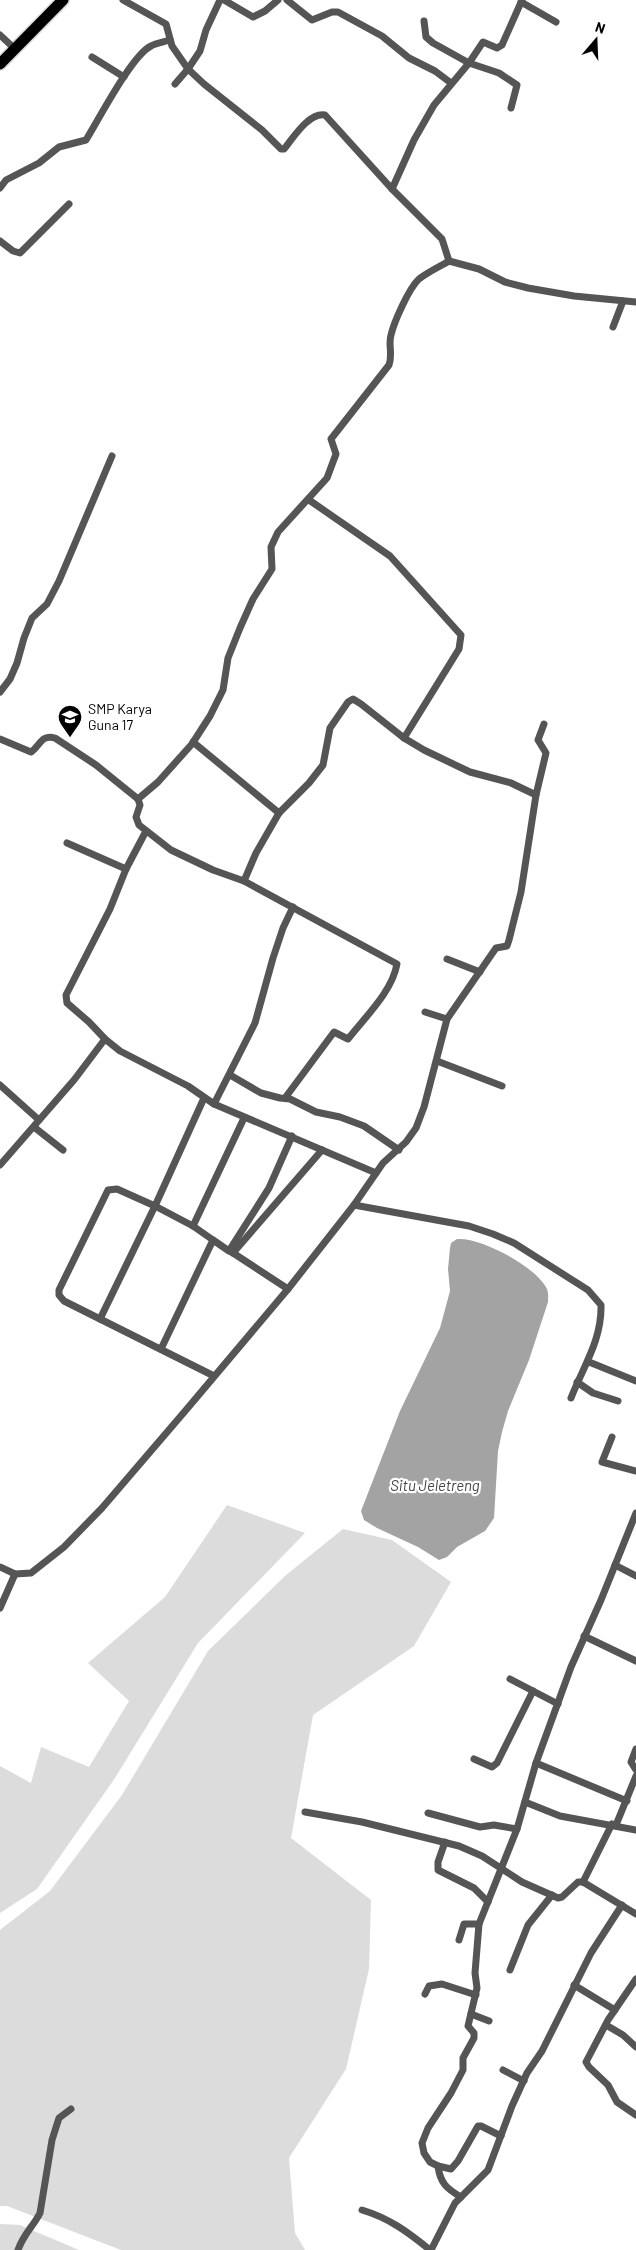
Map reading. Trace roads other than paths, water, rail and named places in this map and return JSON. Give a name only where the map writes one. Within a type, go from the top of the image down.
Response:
[{"type":"main road","points":[[0,64],[63,0]]},
{"type":"street","points":[[123,0],[162,21],[168,27],[170,40],[176,54],[188,69],[218,96],[262,130],[281,149],[284,149],[310,119],[316,115],[325,115],[392,189],[442,238],[449,261]]},
{"type":"street","points":[[175,84],[200,51],[206,30],[222,0],[253,17],[265,11],[278,0]]},
{"type":"street","points":[[287,0],[310,19],[316,19],[335,11],[382,36],[409,58],[435,71],[451,83]]},
{"type":"street","points":[[392,189],[414,140],[434,104],[469,63],[483,42],[496,48],[502,45],[521,1],[556,22]]},
{"type":"street","points":[[424,21],[426,37],[433,43],[469,63],[499,74],[517,85],[511,108]]},
{"type":"street","points":[[0,35],[16,49]]},
{"type":"street","points":[[0,188],[6,180],[39,163],[59,147],[86,140],[124,77],[145,50],[150,46],[170,40]]},
{"type":"street","points":[[92,57],[124,77]]},
{"type":"street","points":[[0,241],[13,251],[20,253],[69,204]]},
{"type":"street","points":[[138,799],[158,782],[193,742],[218,702],[226,680],[228,658],[254,599],[272,569],[272,547],[278,532],[327,478],[336,454],[331,439],[389,365],[392,358],[390,341],[392,331],[418,280],[449,261],[479,269],[506,282],[528,288],[574,296],[636,302]]},
{"type":"street","points":[[613,327],[623,301]]},
{"type":"street","points":[[0,692],[10,679],[17,663],[32,618],[47,604],[59,582],[112,456]]},
{"type":"street","points":[[309,500],[390,556],[461,635],[459,649],[404,738]]},
{"type":"street","points":[[244,882],[256,853],[279,813],[308,783],[322,765],[330,728],[348,702],[353,699],[404,738],[424,750],[470,772],[511,783],[536,795]]},
{"type":"street","points":[[0,1567],[15,1574],[23,1575],[34,1571],[64,1547],[102,1508],[288,1289],[354,1205],[383,1163],[399,1150],[416,1128],[437,1061],[447,1019],[496,948],[507,946],[509,940],[521,892],[536,795],[546,753],[538,740],[544,724]]},
{"type":"street","points":[[0,739],[31,752],[43,739],[48,737],[55,738],[96,765],[138,799],[140,805],[137,821],[146,831],[186,858],[244,882],[397,964],[396,972],[385,992],[348,1039],[334,1032],[285,1098]]},
{"type":"street","points":[[193,742],[279,813]]},
{"type":"street","points":[[146,831],[126,869],[110,909],[66,995],[69,1006],[120,1051],[188,1086],[214,1104],[376,1173]]},
{"type":"street","points":[[67,843],[126,869]]},
{"type":"street","points":[[214,1104],[255,1023],[273,958],[283,928],[293,907]]},
{"type":"street","points":[[447,959],[480,972]]},
{"type":"street","points":[[425,1012],[447,1019]]},
{"type":"street","points":[[0,1164],[40,1120],[105,1039]]},
{"type":"street","points":[[437,1061],[502,1086]]},
{"type":"street","points":[[230,1075],[261,1093],[285,1098],[316,1112],[340,1117],[364,1126],[399,1150]]},
{"type":"street","points":[[0,1085],[40,1120]]},
{"type":"street","points":[[100,1319],[155,1206],[204,1098]]},
{"type":"street","points":[[193,1226],[244,1118]]},
{"type":"street","points":[[34,1127],[63,1150]]},
{"type":"street","points":[[231,1252],[269,1188],[292,1136]]},
{"type":"street","points":[[231,1252],[322,1150]]},
{"type":"street","points":[[214,1376],[64,1301],[59,1295],[59,1290],[104,1195],[111,1188],[117,1189],[155,1206],[193,1226],[288,1289]]},
{"type":"street","points":[[354,1205],[482,1230],[514,1243],[588,1290],[601,1305],[601,1316],[589,1362],[577,1382],[571,1398]]},
{"type":"street","points":[[161,1349],[213,1240]]},
{"type":"street","points":[[589,1362],[636,1381]]},
{"type":"street","points":[[577,1382],[593,1393],[618,1401]]},
{"type":"street","points":[[612,1437],[602,1462],[636,1471]]},
{"type":"street","points":[[501,2136],[479,2125],[453,2167],[448,2169],[430,2162],[424,2153],[423,2138],[463,2070],[463,2058],[474,2038],[474,2034],[468,2026],[478,1988],[474,1974],[479,1924],[517,1830],[536,1763],[558,1704],[584,1636],[636,1512]]},
{"type":"street","points":[[615,1565],[636,1576]]},
{"type":"street","points":[[0,1608],[15,1574]]},
{"type":"street","points":[[584,1636],[636,1661]]},
{"type":"street","points":[[510,1679],[558,1704]]},
{"type":"street","points":[[474,1759],[492,1767],[497,1763],[533,1691]]},
{"type":"street","points":[[636,1749],[631,1762],[636,1770]]},
{"type":"street","points":[[536,1763],[627,1801]]},
{"type":"street","points":[[305,1812],[362,1822],[445,1842],[469,1850],[522,1882],[552,1895],[562,1897],[576,1884],[583,1882],[627,1801],[636,1776]]},
{"type":"street","points":[[525,1802],[560,1816],[636,1830]]},
{"type":"street","points":[[428,1813],[480,1827],[494,1825],[517,1830]]},
{"type":"street","points":[[445,1842],[438,1870],[474,1888],[488,1902]]},
{"type":"street","points":[[583,1882],[636,1914]]},
{"type":"street","points":[[510,1970],[528,1925],[552,1895]]},
{"type":"street","points":[[362,2210],[391,2220],[406,2229],[431,2250],[455,2203],[488,2170],[524,2082],[542,2051],[591,1953],[622,1905]]},
{"type":"street","points":[[459,1940],[464,1924],[479,1924]]},
{"type":"street","points":[[636,1979],[606,2024],[586,2062],[608,2085],[617,2102],[636,2115]]},
{"type":"street","points":[[425,1994],[431,1985],[440,1984],[476,1996]]},
{"type":"street","points":[[574,1985],[615,2010]]},
{"type":"street","points":[[471,2014],[489,2021]]},
{"type":"street","points":[[606,2024],[623,2035],[636,2048]]},
{"type":"street","points":[[503,2070],[524,2082]]},
{"type":"street","points":[[18,2250],[26,2232],[37,2220],[40,2213],[52,2140],[59,2118],[72,2109]]},
{"type":"street","points":[[438,2166],[439,2176],[445,2187],[461,2197]]},
{"type":"water","name":"Situ Jeletreng","points":[[457,1239],[493,1248],[519,1262],[540,1279],[546,1287],[548,1302],[502,1432],[498,1451],[494,1518],[485,1531],[457,1547],[447,1557],[439,1560],[418,1547],[364,1520],[361,1511],[400,1411],[440,1328],[450,1291],[448,1269],[450,1248],[451,1243]]},
{"type":"place","name":"SMP Karya Guna 17","points":[[70,738]]}]
